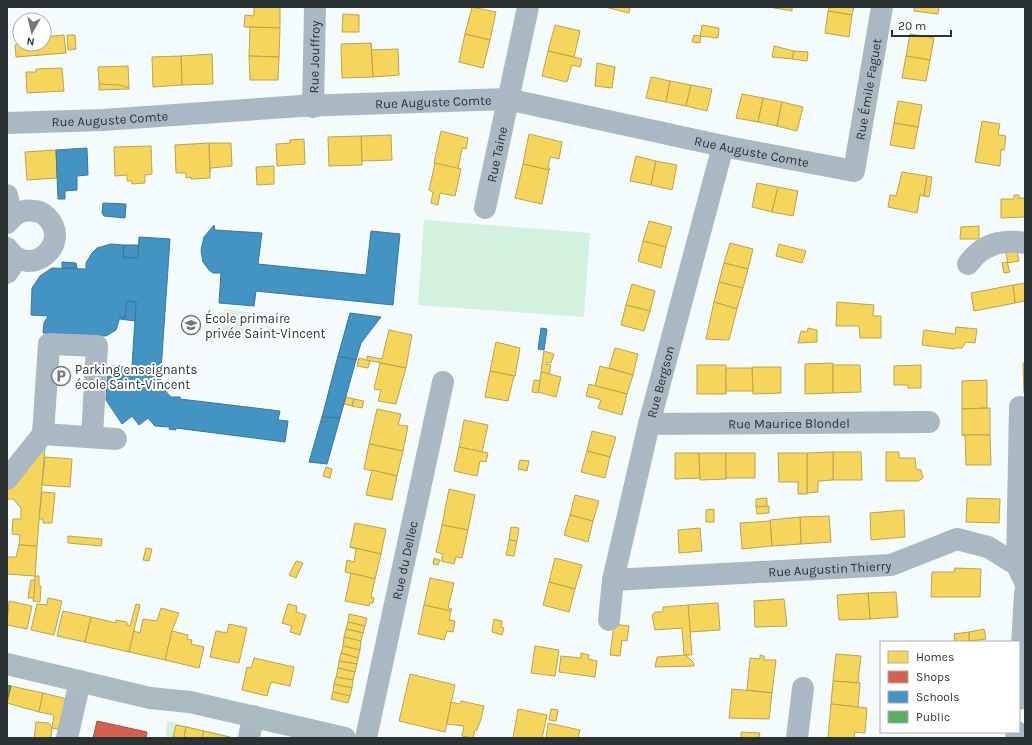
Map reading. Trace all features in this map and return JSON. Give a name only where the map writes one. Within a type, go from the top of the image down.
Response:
[{"type":"main road","points":[[7,664],[150,698],[190,702],[338,737]]},
{"type":"street","name":"Rue Jouffroy","points":[[312,107],[314,7]]},
{"type":"street","name":"Rue Taine","points":[[485,208],[507,99],[528,7]]},
{"type":"street","name":"Rue Émile Faguet","points":[[854,171],[882,7]]},
{"type":"street","name":"Rue Auguste Comte","points":[[7,123],[103,120],[312,107],[507,99],[723,146],[854,171]]},
{"type":"street","name":"Rue Bergson","points":[[609,620],[613,580],[649,424],[723,146]]},
{"type":"street","points":[[7,195],[10,219],[20,212],[37,211],[50,221],[54,229],[53,246],[48,253],[33,261],[10,259]]},
{"type":"street","points":[[968,264],[974,255],[992,244],[1010,241],[1025,243]]},
{"type":"street","points":[[7,479],[43,434],[49,344],[97,346],[92,437]]},
{"type":"street","name":"Rue du Dellec","points":[[366,738],[443,382]]},
{"type":"street","points":[[1020,407],[1021,573]]},
{"type":"street","name":"Rue Maurice Blondel","points":[[649,424],[929,422]]},
{"type":"street","points":[[43,434],[116,439]]},
{"type":"street","name":"Rue Augustin Thierry","points":[[613,580],[891,565],[957,538],[988,547],[1021,573]]},
{"type":"street","points":[[1020,693],[1023,674],[1025,594]]},
{"type":"street","points":[[67,738],[80,681]]},
{"type":"street","points":[[797,738],[803,688]]},
{"type":"street","points":[[249,738],[253,716]]},
{"type":"green space","points":[[424,220],[590,233],[584,317],[418,305]]},
{"type":"green space","points":[[225,309],[246,312],[244,335],[221,330]]},
{"type":"green space","points":[[167,721],[236,738],[166,738]]},
{"type":"building: Homes","points":[[254,7],[280,7],[280,28],[244,27],[245,15],[254,16]]},
{"type":"building: Homes","points":[[472,7],[496,12],[490,40],[465,34]]},
{"type":"building: Homes","points":[[605,7],[630,7],[629,13]]},
{"type":"building: Homes","points":[[769,7],[792,7],[792,11]]},
{"type":"building: Homes","points":[[829,7],[854,7],[852,15],[828,11]]},
{"type":"building: Homes","points":[[915,7],[939,7],[938,14],[914,11]]},
{"type":"building: Homes","points":[[828,11],[852,15],[849,37],[825,33]]},
{"type":"building: Homes","points":[[343,14],[359,15],[359,32],[342,32]]},
{"type":"building: Homes","points":[[555,25],[580,31],[574,57],[548,51]]},
{"type":"building: Homes","points":[[702,25],[719,28],[718,38],[700,36]]},
{"type":"building: Homes","points":[[250,27],[280,28],[279,57],[249,56]]},
{"type":"building: Homes","points":[[465,34],[490,40],[483,68],[459,62]]},
{"type":"building: Homes","points":[[910,34],[934,38],[930,60],[906,56]]},
{"type":"building: Homes","points":[[64,35],[66,53],[16,57],[16,52],[52,52],[52,36]]},
{"type":"building: Homes","points":[[67,35],[75,35],[76,49],[68,50]]},
{"type":"building: Homes","points":[[694,35],[701,36],[700,43],[692,42]]},
{"type":"building: Homes","points":[[371,43],[372,50],[398,49],[399,75],[373,77]]},
{"type":"building: Homes","points":[[371,43],[373,77],[342,78],[341,44]]},
{"type":"building: Homes","points":[[774,46],[794,51],[792,59],[772,57]]},
{"type":"building: Homes","points":[[548,51],[582,59],[580,67],[572,65],[567,82],[542,76]]},
{"type":"building: Homes","points":[[794,51],[808,52],[807,61],[792,59]]},
{"type":"building: Homes","points":[[212,54],[213,84],[182,85],[181,56]]},
{"type":"building: Homes","points":[[181,56],[182,85],[153,87],[152,57]]},
{"type":"building: Homes","points":[[249,56],[279,57],[278,80],[250,80]]},
{"type":"building: Homes","points":[[906,56],[930,60],[926,81],[902,78]]},
{"type":"building: Homes","points":[[597,63],[615,67],[612,88],[595,86]]},
{"type":"building: Homes","points":[[128,66],[129,88],[99,84],[98,67]]},
{"type":"building: Homes","points":[[62,68],[64,91],[27,93],[26,72],[36,72],[36,69]]},
{"type":"building: Homes","points":[[651,77],[670,81],[666,102],[646,98]]},
{"type":"building: Homes","points":[[670,81],[691,85],[686,106],[666,102]]},
{"type":"building: Homes","points":[[99,84],[119,85],[129,89],[99,90]]},
{"type":"building: Homes","points":[[691,85],[712,89],[707,111],[686,106]]},
{"type":"building: Homes","points":[[742,94],[763,98],[758,122],[736,118]]},
{"type":"building: Homes","points":[[763,98],[782,102],[777,126],[758,122]]},
{"type":"building: Homes","points":[[898,101],[922,105],[918,127],[894,123]]},
{"type":"building: Homes","points":[[782,102],[803,107],[797,131],[777,126]]},
{"type":"building: Homes","points":[[982,121],[1000,124],[998,135],[1006,136],[1004,150],[1001,149],[1000,166],[975,162]]},
{"type":"building: Homes","points":[[894,123],[918,127],[914,149],[890,145]]},
{"type":"building: Homes","points":[[441,131],[468,138],[466,149],[462,148],[458,169],[434,163]]},
{"type":"building: Homes","points":[[529,134],[562,142],[559,159],[550,157],[549,170],[523,164]]},
{"type":"building: Homes","points":[[391,135],[392,160],[362,161],[361,136]]},
{"type":"building: Homes","points":[[361,136],[362,165],[329,166],[328,137]]},
{"type":"building: Homes","points":[[304,139],[305,164],[277,166],[276,144],[290,143],[290,140]]},
{"type":"building: Homes","points":[[209,143],[231,143],[232,166],[211,168],[210,172]]},
{"type":"building: Homes","points":[[209,143],[210,178],[191,179],[191,177],[186,178],[186,173],[176,173],[175,145]]},
{"type":"building: Homes","points":[[151,146],[152,174],[145,175],[145,183],[132,184],[132,181],[127,181],[127,175],[115,176],[114,147]]},
{"type":"building: Homes","points":[[56,150],[57,178],[27,180],[25,152]]},
{"type":"building: Homes","points":[[636,156],[656,161],[651,185],[630,181]]},
{"type":"building: Homes","points":[[656,161],[677,165],[672,190],[651,185]]},
{"type":"building: Homes","points":[[435,163],[461,169],[455,196],[440,193],[438,205],[431,203],[433,192],[429,190]]},
{"type":"building: Homes","points":[[523,164],[549,170],[542,204],[515,198]]},
{"type":"building: Homes","points":[[274,166],[274,184],[257,185],[256,167]]},
{"type":"building: Homes","points":[[902,172],[927,176],[924,196],[920,195],[917,213],[888,207],[890,195],[896,196]]},
{"type":"building: Homes","points":[[927,176],[932,177],[929,197],[924,196]]},
{"type":"building: Homes","points":[[757,183],[778,187],[772,212],[752,207]]},
{"type":"building: Homes","points":[[778,187],[798,191],[793,216],[772,212]]},
{"type":"building: Homes","points":[[1014,195],[1019,195],[1019,198],[1025,198],[1025,217],[1001,218],[1001,199],[1014,199]]},
{"type":"building: Homes","points":[[649,221],[672,227],[666,247],[643,241]]},
{"type":"building: Homes","points":[[979,226],[979,239],[960,239],[961,227]]},
{"type":"building: Homes","points":[[643,241],[666,247],[661,268],[638,261]]},
{"type":"building: Homes","points":[[730,243],[753,249],[748,269],[724,263]]},
{"type":"building: Homes","points":[[779,244],[806,251],[802,263],[776,256]]},
{"type":"building: Homes","points":[[1016,247],[1019,261],[1008,263],[1005,249]]},
{"type":"building: Homes","points":[[1007,262],[1010,272],[1004,273],[1002,263]]},
{"type":"building: Homes","points":[[724,263],[748,269],[743,288],[719,282]]},
{"type":"building: Homes","points":[[719,282],[743,288],[737,309],[714,302]]},
{"type":"building: Homes","points":[[1025,283],[1025,301],[1015,303],[1013,285]]},
{"type":"building: Homes","points":[[632,284],[655,291],[650,311],[626,305]]},
{"type":"building: Homes","points":[[1013,285],[1015,303],[974,311],[971,293]]},
{"type":"building: Homes","points":[[714,302],[737,309],[729,340],[706,339]]},
{"type":"building: Homes","points":[[837,302],[874,305],[873,316],[881,316],[881,338],[860,338],[859,326],[836,326]]},
{"type":"building: Homes","points":[[626,305],[650,311],[644,331],[621,325]]},
{"type":"building: Homes","points":[[956,327],[977,329],[975,343],[966,342],[962,348],[954,349],[922,345],[924,330],[955,334]]},
{"type":"building: Homes","points":[[808,328],[817,330],[817,342],[798,343],[801,331],[807,332]]},
{"type":"building: Homes","points":[[389,330],[412,335],[406,368],[367,360],[367,356],[382,359]]},
{"type":"building: Homes","points":[[496,342],[520,348],[515,376],[490,371]]},
{"type":"building: Homes","points":[[615,348],[638,354],[633,375],[609,368]]},
{"type":"building: Homes","points":[[544,351],[554,354],[551,363],[547,362],[546,364],[551,365],[549,374],[541,372]]},
{"type":"building: Homes","points":[[359,358],[370,361],[368,368],[357,366]]},
{"type":"building: Homes","points":[[380,363],[406,368],[396,404],[378,401],[381,390],[374,389]]},
{"type":"building: Homes","points":[[833,363],[833,393],[805,394],[805,364]]},
{"type":"building: Homes","points":[[1023,363],[1025,363],[1025,393],[1024,393]]},
{"type":"building: Homes","points":[[697,365],[726,365],[726,394],[697,394]]},
{"type":"building: Homes","points":[[833,365],[860,365],[861,392],[833,393]]},
{"type":"building: Homes","points":[[921,365],[921,388],[908,388],[908,385],[894,385],[894,366]]},
{"type":"building: Homes","points":[[600,366],[633,375],[627,394],[595,386]]},
{"type":"building: Homes","points":[[752,367],[781,367],[781,393],[753,394]]},
{"type":"building: Homes","points":[[726,368],[752,368],[753,391],[726,391]]},
{"type":"building: Homes","points":[[490,371],[514,376],[508,401],[485,397]]},
{"type":"building: Homes","points":[[541,372],[561,377],[556,397],[538,392]]},
{"type":"building: Homes","points":[[534,380],[540,381],[538,393],[532,392]]},
{"type":"building: Homes","points":[[987,380],[987,408],[962,409],[962,381]]},
{"type":"building: Homes","points":[[589,384],[627,394],[622,415],[598,408],[601,400],[586,396]]},
{"type":"building: Homes","points":[[346,397],[354,399],[352,406],[344,404]]},
{"type":"building: Homes","points":[[354,399],[364,401],[362,408],[352,406]]},
{"type":"building: Homes","points":[[990,408],[990,435],[962,435],[962,409]]},
{"type":"building: Homes","points":[[377,409],[401,414],[398,425],[408,426],[403,451],[369,444]]},
{"type":"building: Homes","points":[[464,420],[488,425],[482,452],[459,447]]},
{"type":"building: Homes","points":[[592,431],[616,437],[610,457],[587,451]]},
{"type":"building: Homes","points":[[962,435],[990,435],[991,465],[966,465],[965,436]]},
{"type":"building: Homes","points":[[369,444],[403,451],[397,476],[364,469]]},
{"type":"building: Homes","points":[[45,446],[37,546],[19,545],[20,535],[12,534],[13,519],[21,519],[21,508],[13,499],[7,499],[7,487]]},
{"type":"building: Homes","points":[[459,447],[488,453],[486,462],[480,461],[477,476],[454,471]]},
{"type":"building: Homes","points":[[587,451],[610,457],[605,478],[581,472]]},
{"type":"building: Homes","points":[[833,452],[861,452],[862,480],[833,480]]},
{"type":"building: Homes","points":[[833,452],[833,480],[818,481],[818,492],[807,493],[807,453]]},
{"type":"building: Homes","points":[[886,452],[899,452],[899,458],[915,458],[916,469],[921,470],[923,478],[918,481],[886,481]]},
{"type":"building: Homes","points":[[675,453],[699,453],[700,478],[675,479]]},
{"type":"building: Homes","points":[[699,453],[726,453],[726,479],[700,480]]},
{"type":"building: Homes","points":[[726,453],[755,453],[755,478],[726,478]]},
{"type":"building: Homes","points":[[778,453],[807,453],[807,494],[798,494],[798,482],[779,482]]},
{"type":"building: Homes","points":[[45,457],[72,459],[70,487],[42,485]]},
{"type":"building: Homes","points":[[520,460],[529,461],[527,471],[518,469]]},
{"type":"building: Homes","points":[[326,467],[332,469],[330,478],[323,476]]},
{"type":"building: Homes","points":[[372,470],[397,476],[392,500],[366,495]]},
{"type":"building: Homes","points":[[449,489],[475,495],[468,530],[442,525]]},
{"type":"building: Homes","points":[[42,492],[55,493],[52,523],[43,523],[43,519],[39,519]]},
{"type":"building: Homes","points":[[575,495],[599,501],[593,521],[570,515]]},
{"type":"building: Homes","points":[[767,498],[767,506],[756,507],[756,499]]},
{"type":"building: Homes","points":[[967,498],[1000,499],[999,523],[966,522]]},
{"type":"building: Homes","points":[[769,506],[769,513],[757,514],[756,507]]},
{"type":"building: Homes","points":[[714,509],[714,522],[706,522],[706,510]]},
{"type":"building: Homes","points":[[904,510],[905,537],[871,540],[870,513]]},
{"type":"building: Homes","points":[[570,515],[593,521],[588,542],[564,535]]},
{"type":"building: Homes","points":[[829,516],[831,542],[801,544],[800,517]]},
{"type":"building: Homes","points":[[800,517],[801,544],[772,546],[770,520]]},
{"type":"building: Homes","points":[[770,521],[772,546],[742,549],[740,523]]},
{"type":"building: Homes","points":[[355,523],[386,529],[381,554],[350,547]]},
{"type":"building: Homes","points":[[442,525],[468,530],[462,558],[456,557],[454,564],[441,561],[443,554],[436,552]]},
{"type":"building: Homes","points":[[511,527],[519,528],[517,541],[509,540]]},
{"type":"building: Homes","points":[[700,528],[702,551],[679,553],[678,530]]},
{"type":"building: Homes","points":[[68,536],[102,539],[101,546],[68,543]]},
{"type":"building: Homes","points":[[509,540],[517,541],[514,556],[506,555]]},
{"type":"building: Homes","points":[[19,545],[37,546],[35,576],[7,574],[7,557],[16,557]]},
{"type":"building: Homes","points":[[350,547],[381,554],[375,579],[345,572],[347,560],[354,562],[356,549]]},
{"type":"building: Homes","points":[[146,548],[152,549],[149,561],[143,560]]},
{"type":"building: Homes","points":[[434,558],[440,560],[438,565],[433,564]]},
{"type":"building: Homes","points":[[555,558],[582,565],[575,589],[549,582]]},
{"type":"building: Homes","points":[[296,561],[303,563],[296,578],[289,575]]},
{"type":"building: Homes","points":[[955,568],[981,569],[980,597],[931,597],[932,572],[954,572]]},
{"type":"building: Homes","points":[[351,573],[375,579],[371,597],[374,598],[373,603],[370,603],[369,606],[345,601]]},
{"type":"building: Homes","points":[[35,576],[39,576],[39,586],[41,586],[40,602],[33,601]]},
{"type":"building: Homes","points":[[430,578],[454,583],[448,608],[452,609],[451,611],[424,605]]},
{"type":"building: Homes","points":[[31,580],[35,580],[34,598],[28,598]]},
{"type":"building: Homes","points":[[549,582],[575,589],[569,612],[543,605]]},
{"type":"building: Homes","points":[[896,592],[898,617],[870,619],[868,593]]},
{"type":"building: Homes","points":[[868,593],[870,619],[839,620],[837,595]]},
{"type":"building: Homes","points":[[48,598],[62,601],[54,635],[31,630],[37,604],[47,605]]},
{"type":"building: Homes","points":[[784,599],[787,626],[755,627],[754,601]]},
{"type":"building: Homes","points":[[9,601],[32,606],[27,629],[7,625]]},
{"type":"building: Homes","points":[[718,603],[720,630],[690,632],[688,605]]},
{"type":"building: Homes","points":[[136,604],[140,605],[129,652],[85,642],[91,617],[116,623],[116,620],[127,622],[127,625],[130,626]]},
{"type":"building: Homes","points":[[288,604],[297,606],[296,612],[306,615],[300,635],[290,632],[292,626],[282,623]]},
{"type":"building: Homes","points":[[424,605],[451,611],[449,620],[455,621],[453,632],[447,631],[444,640],[418,634]]},
{"type":"building: Homes","points":[[688,605],[692,655],[684,655],[682,628],[655,630],[652,615],[655,612],[663,612],[663,607]]},
{"type":"building: Homes","points":[[161,608],[179,613],[172,631],[165,660],[129,652],[134,631],[140,633],[143,619],[157,621]]},
{"type":"building: Homes","points":[[63,611],[91,617],[85,642],[57,636]]},
{"type":"building: Homes","points":[[349,614],[367,618],[365,626],[348,622]]},
{"type":"building: Homes","points":[[494,619],[502,621],[501,627],[504,628],[502,635],[492,632]]},
{"type":"building: Homes","points":[[348,622],[365,626],[363,633],[346,629]]},
{"type":"building: Homes","points":[[229,624],[247,628],[239,663],[210,657],[216,631],[227,633]]},
{"type":"building: Homes","points":[[614,624],[629,626],[627,641],[622,640],[620,656],[610,655]]},
{"type":"building: Homes","points":[[346,629],[363,633],[361,641],[344,637]]},
{"type":"building: Homes","points":[[984,629],[986,639],[969,641],[969,632]]},
{"type":"building: Homes","points":[[172,631],[188,635],[187,639],[192,640],[191,644],[204,647],[199,668],[165,660]]},
{"type":"building: Homes","points":[[969,632],[969,641],[955,641],[954,634]]},
{"type":"building: Homes","points":[[344,637],[361,641],[360,650],[343,646]]},
{"type":"building: Homes","points":[[343,646],[360,650],[358,658],[341,653]]},
{"type":"building: Homes","points":[[535,646],[559,650],[555,676],[531,673]]},
{"type":"building: Homes","points":[[341,653],[358,658],[357,664],[339,661]]},
{"type":"building: Homes","points":[[581,653],[589,655],[588,659],[597,661],[595,677],[559,672],[561,656],[581,658]]},
{"type":"building: Homes","points":[[836,654],[861,656],[858,682],[860,683],[833,681]]},
{"type":"building: Homes","points":[[686,655],[694,663],[694,666],[655,667],[657,657]]},
{"type":"building: Homes","points":[[760,655],[764,656],[764,660],[776,660],[772,693],[747,690],[750,658],[760,659]]},
{"type":"building: Homes","points":[[254,658],[294,667],[290,686],[271,682],[267,696],[242,690],[247,667],[251,668]]},
{"type":"building: Homes","points":[[339,661],[357,664],[355,672],[338,668]]},
{"type":"building: Homes","points":[[338,668],[355,672],[353,680],[336,677]]},
{"type":"building: Homes","points":[[410,674],[455,685],[445,732],[399,721]]},
{"type":"building: Homes","points":[[336,677],[353,680],[352,688],[334,684]]},
{"type":"building: Homes","points":[[833,681],[860,683],[858,707],[831,704]]},
{"type":"building: Homes","points":[[334,684],[352,688],[350,696],[333,692]]},
{"type":"building: Homes","points":[[11,686],[43,693],[39,712],[7,703]]},
{"type":"building: Homes","points":[[732,689],[772,693],[769,719],[729,718]]},
{"type":"building: Homes","points":[[333,692],[350,696],[348,703],[331,699]]},
{"type":"building: Homes","points":[[43,693],[71,700],[63,730],[52,728],[54,715],[39,712]]},
{"type":"building: Homes","points":[[461,701],[484,706],[481,719],[477,730],[475,730],[473,738],[462,736],[464,726],[447,724],[451,702],[460,704]]},
{"type":"building: Homes","points":[[831,704],[867,708],[865,733],[855,732],[854,738],[828,738]]},
{"type":"building: Homes","points":[[518,709],[547,715],[542,738],[513,738]]},
{"type":"building: Homes","points":[[551,709],[558,710],[556,721],[549,720]]},
{"type":"building: Homes","points":[[36,722],[49,723],[52,728],[51,738],[34,738]]},
{"type":"building: Homes","points":[[548,723],[580,730],[578,738],[546,738]]},
{"type":"building: Homes","points":[[176,725],[186,727],[184,738],[173,737]]},
{"type":"building: Homes","points":[[186,727],[204,731],[202,738],[184,738]]},
{"type":"building: Homes","points":[[204,731],[230,737],[230,738],[202,738]]},
{"type":"building: Homes","points":[[741,732],[760,733],[759,738],[741,738]]},
{"type":"building: Shops","points":[[97,721],[147,732],[146,738],[93,738]]},
{"type":"building: Schools","points":[[87,148],[88,175],[77,176],[77,190],[65,191],[65,199],[58,199],[56,150]]},
{"type":"building: Schools","points":[[103,203],[126,204],[125,218],[104,216],[102,213]]},
{"type":"building: Schools","points":[[214,225],[215,230],[262,233],[258,264],[366,275],[371,231],[400,234],[393,305],[256,291],[254,306],[219,303],[221,273],[213,273],[209,270],[203,262],[201,250],[204,237]]},
{"type":"building: Schools","points":[[139,237],[170,239],[160,385],[171,397],[180,397],[180,399],[280,411],[278,420],[288,421],[285,442],[176,428],[176,430],[169,429],[170,427],[155,426],[148,418],[139,425],[132,416],[122,424],[106,400],[108,366],[132,367],[136,302],[127,301],[125,318],[120,317],[116,330],[106,336],[43,333],[44,323],[48,316],[31,315],[32,288],[40,276],[52,268],[86,269],[86,263],[97,248],[111,244],[124,245],[123,257],[138,258]]},
{"type":"building: Schools","points":[[124,245],[138,245],[138,258],[123,257]]},
{"type":"building: Schools","points":[[62,262],[76,263],[77,268],[62,268]]},
{"type":"building: Schools","points":[[127,301],[136,302],[135,321],[120,319],[120,317],[125,318]]},
{"type":"building: Schools","points":[[350,313],[381,317],[361,343],[356,360],[338,356]]},
{"type":"building: Schools","points":[[541,328],[547,329],[544,350],[538,349]]},
{"type":"building: Schools","points":[[338,356],[356,360],[340,418],[322,417]]},
{"type":"building: Schools","points":[[322,417],[340,418],[327,464],[309,462]]},
{"type":"building: Public","points":[[7,685],[11,686],[7,701]]},
{"type":"place","name":"École primaire privée Saint-Vincent","points":[[191,325]]},
{"type":"place","name":"Parking enseignants école Saint-Vincent","points":[[61,376]]}]
